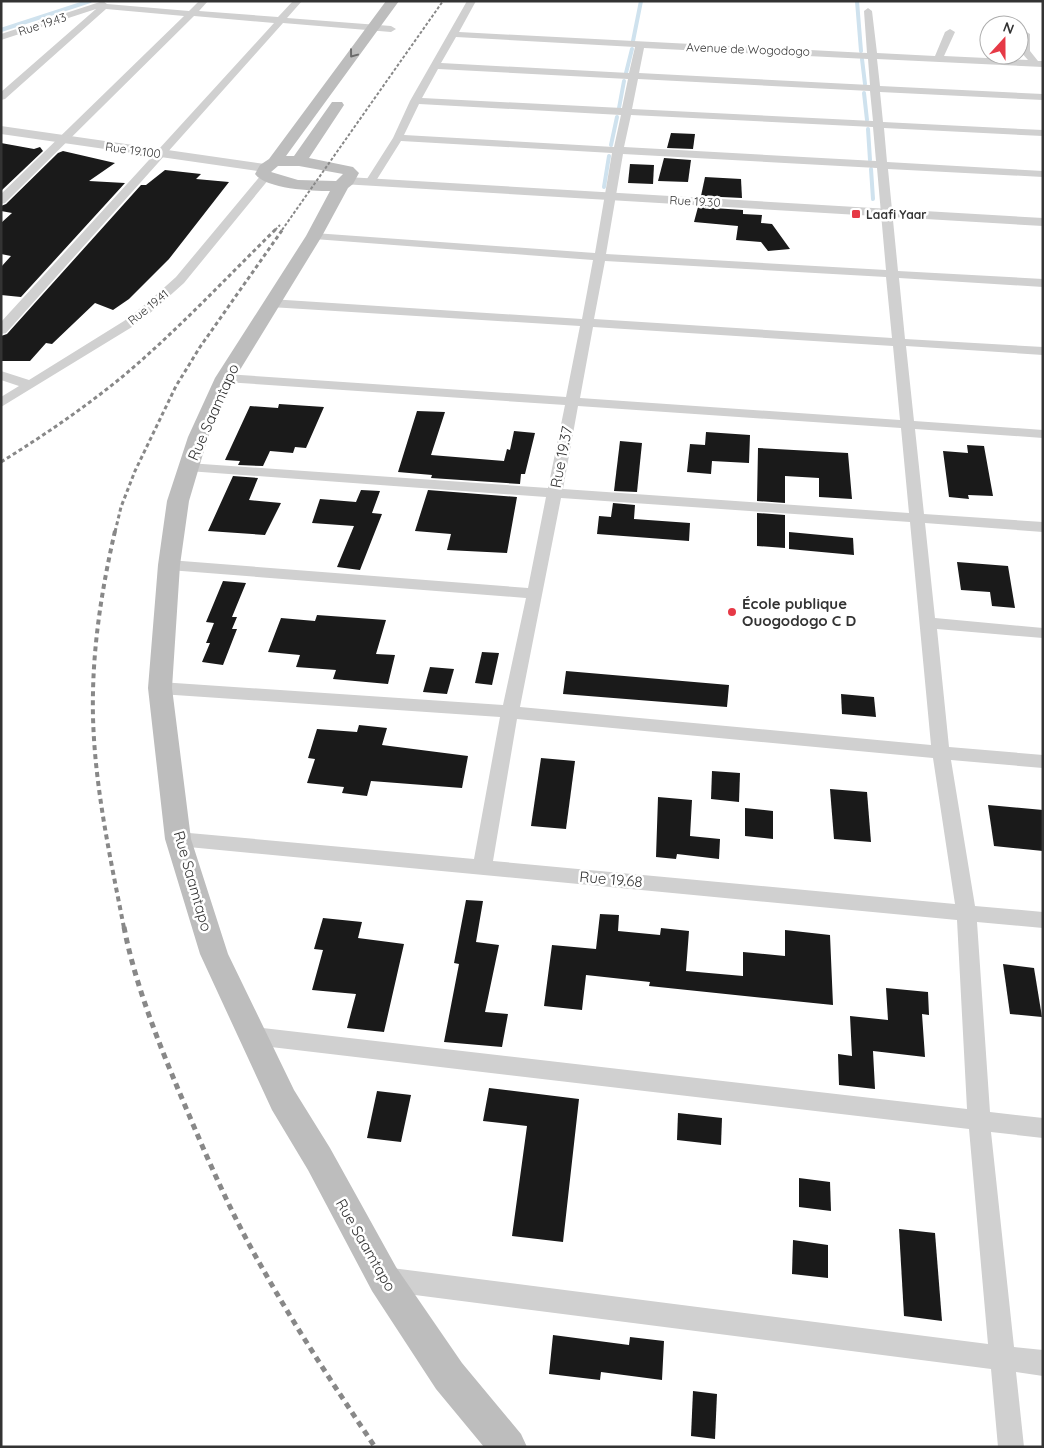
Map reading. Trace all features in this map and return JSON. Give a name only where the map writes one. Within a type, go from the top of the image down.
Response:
[{"type":"main road","name":"Rue 19.41","points":[[268,169],[393,1]]},
{"type":"main road","points":[[380,44],[400,16]]},
{"type":"main road","points":[[300,161],[347,91]]},
{"type":"main road","points":[[300,161],[348,170],[351,174],[345,183],[330,187],[277,180],[268,169],[300,161]]},
{"type":"main road","name":"Rue Saamtapo","points":[[345,183],[225,378],[198,437],[178,501],[169,565],[160,688],[178,839],[214,954],[283,1100],[319,1159],[384,1279],[449,1376],[508,1447]]},
{"type":"street","points":[[1,202],[204,1]]},
{"type":"street","points":[[1,330],[162,154],[298,1]]},
{"type":"street","points":[[370,182],[398,138],[416,101],[472,1]]},
{"type":"street","points":[[1,97],[104,5],[391,29]]},
{"type":"street","name":"Rue 19.43","points":[[1,37],[52,29],[104,5]]},
{"type":"street","points":[[868,11],[870,54],[875,88],[941,752],[966,912],[979,1120],[1011,1447]]},
{"type":"street","points":[[39,13],[52,29],[66,40]]},
{"type":"street","points":[[939,58],[950,32]]},
{"type":"street","name":"Avenue de Wogodogo","points":[[453,34],[640,46],[870,54],[1039,63]]},
{"type":"street","name":"Rue 19.37","points":[[482,868],[510,712],[535,594],[600,257],[613,176],[620,150],[640,46]]},
{"type":"street","points":[[1029,54],[1039,63]]},
{"type":"street","points":[[436,66],[634,78],[1043,97]]},
{"type":"street","points":[[416,101],[1043,133]]},
{"type":"street","name":"Rue 19.100","points":[[1,130],[268,169]]},
{"type":"street","points":[[398,138],[1043,174]]},
{"type":"street","name":"Rue 19.41","points":[[1,403],[128,324],[151,306],[180,280],[268,169]]},
{"type":"street","name":"Rue 19.30","points":[[345,183],[370,182],[1043,222]]},
{"type":"street","points":[[314,236],[600,257],[1043,283]]},
{"type":"street","points":[[270,304],[1043,351]]},
{"type":"street","points":[[1,375],[30,385]]},
{"type":"street","points":[[225,378],[1043,434]]},
{"type":"street","points":[[188,467],[1043,527]]},
{"type":"street","points":[[169,565],[535,594]]},
{"type":"street","points":[[928,623],[1043,633]]},
{"type":"street","points":[[160,688],[510,712],[1043,762]]},
{"type":"street","name":"Rue 19.68","points":[[178,839],[1043,920]]},
{"type":"street","points":[[253,1036],[1043,1128]]},
{"type":"street","points":[[384,1279],[1043,1363]]},
{"type":"building","points":[[671,133],[695,134],[693,149],[667,148]]},
{"type":"building","points":[[1,143],[34,149],[40,147],[43,151],[1,191]]},
{"type":"building","points":[[63,151],[115,163],[89,181],[125,183],[21,297],[1,295],[1,267],[11,256],[1,254],[1,223],[12,213],[1,211],[1,206],[6,204],[58,153]]},
{"type":"building","points":[[664,158],[691,160],[688,182],[658,181]]},
{"type":"building","points":[[630,164],[654,165],[653,184],[628,183]]},
{"type":"building","points":[[165,170],[201,174],[196,179],[229,182],[169,259],[129,299],[113,310],[95,303],[52,344],[46,343],[30,361],[1,361],[1,336],[7,334],[141,185],[146,185]]},
{"type":"building","points":[[705,177],[741,179],[742,198],[701,196]]},
{"type":"building","points":[[698,207],[743,210],[743,214],[762,215],[761,223],[772,224],[790,249],[768,251],[761,242],[736,240],[738,226],[694,222]]},
{"type":"building","points":[[279,404],[324,407],[306,448],[295,447],[293,453],[270,451],[263,466],[238,465],[240,461],[225,460],[250,406],[278,408]]},
{"type":"building","points":[[417,411],[445,412],[431,455],[504,461],[507,449],[510,450],[514,431],[535,433],[525,474],[521,474],[520,484],[431,478],[432,475],[398,472]]},
{"type":"building","points":[[706,432],[750,435],[749,463],[712,461],[711,474],[687,472],[690,444],[705,445]]},
{"type":"building","points":[[620,441],[642,443],[637,492],[614,491]]},
{"type":"building","points":[[967,445],[984,446],[993,496],[968,495],[969,499],[949,497],[943,451],[968,453]]},
{"type":"building","points":[[758,448],[848,453],[852,499],[819,497],[819,478],[785,476],[785,503],[757,501]]},
{"type":"building","points":[[233,476],[258,478],[249,500],[281,503],[265,535],[208,531]]},
{"type":"building","points":[[361,490],[380,491],[372,513],[382,514],[360,570],[337,567],[354,526],[312,523],[320,499],[356,502]]},
{"type":"building","points":[[428,490],[517,497],[507,553],[447,550],[451,534],[415,531]]},
{"type":"building","points":[[613,503],[635,505],[634,519],[690,523],[689,541],[597,534],[599,516],[611,517]]},
{"type":"building","points":[[757,513],[785,515],[785,548],[757,546]]},
{"type":"building","points":[[789,532],[853,538],[854,555],[789,549]]},
{"type":"building","points":[[957,562],[1008,566],[1015,608],[992,606],[990,592],[961,590]]},
{"type":"building","points":[[223,581],[246,583],[232,617],[237,617],[232,629],[237,629],[223,665],[202,662],[210,643],[206,643],[214,623],[206,622]]},
{"type":"building","points":[[317,615],[386,620],[376,654],[395,655],[388,684],[333,679],[336,670],[296,667],[300,655],[268,652],[281,618],[315,621]]},
{"type":"building","points":[[482,652],[499,653],[492,685],[475,683]]},
{"type":"building","points":[[430,667],[454,669],[447,694],[423,692]]},
{"type":"building","points":[[566,671],[729,685],[727,707],[563,694]]},
{"type":"building","points":[[841,694],[874,697],[876,717],[842,714]]},
{"type":"building","points":[[359,725],[387,728],[382,745],[468,756],[462,788],[371,781],[367,796],[342,793],[344,787],[307,783],[315,759],[308,758],[317,729],[357,732]]},
{"type":"building","points":[[541,758],[575,761],[566,829],[531,826]]},
{"type":"building","points":[[712,771],[740,773],[739,802],[711,799]]},
{"type":"building","points":[[830,789],[867,792],[871,842],[834,839]]},
{"type":"building","points":[[658,797],[692,800],[690,836],[720,839],[719,859],[677,854],[676,859],[656,857]]},
{"type":"building","points":[[988,805],[1043,810],[1043,851],[994,846]]},
{"type":"building","points":[[745,808],[773,811],[773,839],[745,836]]},
{"type":"building","points":[[466,900],[483,901],[476,942],[499,945],[485,1012],[508,1014],[502,1047],[444,1042],[459,964],[454,963]]},
{"type":"building","points":[[600,914],[619,915],[618,931],[660,935],[661,928],[689,931],[686,971],[743,976],[743,952],[785,956],[785,930],[830,935],[833,1005],[649,986],[650,982],[586,975],[582,1010],[544,1006],[552,945],[596,949]]},
{"type":"building","points":[[323,918],[362,922],[358,938],[404,944],[384,1032],[347,1028],[356,994],[312,990],[323,950],[314,949]]},
{"type":"building","points":[[1003,964],[1034,968],[1042,1017],[1010,1014]]},
{"type":"building","points":[[886,988],[928,992],[929,1015],[922,1014],[925,1057],[873,1051],[875,1089],[839,1085],[838,1054],[852,1056],[850,1016],[888,1020]]},
{"type":"building","points":[[489,1088],[579,1099],[563,1242],[512,1236],[527,1126],[483,1121]]},
{"type":"building","points":[[377,1091],[411,1095],[401,1142],[367,1138]]},
{"type":"building","points":[[678,1113],[722,1118],[721,1145],[677,1140]]},
{"type":"building","points":[[799,1178],[830,1182],[831,1211],[799,1207]]},
{"type":"building","points":[[899,1229],[935,1233],[942,1321],[904,1316]]},
{"type":"building","points":[[793,1240],[828,1245],[828,1278],[792,1274]]},
{"type":"building","points":[[553,1335],[629,1345],[630,1337],[664,1341],[662,1380],[601,1372],[600,1380],[549,1374]]},
{"type":"building","points":[[693,1391],[717,1394],[715,1439],[691,1436]]},
{"type":"waterway","points":[[1,30],[90,1]]},
{"type":"waterway","points":[[633,41],[641,1]]},
{"type":"waterway","points":[[857,1],[861,51]]},
{"type":"waterway","points":[[626,73],[632,49]]},
{"type":"waterway","points":[[862,59],[865,84]]},
{"type":"waterway","points":[[619,108],[624,81]]},
{"type":"waterway","points":[[864,93],[867,120]]},
{"type":"waterway","points":[[611,145],[617,117]]},
{"type":"waterway","points":[[868,129],[870,160]]},
{"type":"waterway","points":[[604,187],[609,156]]},
{"type":"waterway","points":[[871,169],[873,199]]},
{"type":"railway","points":[[282,230],[443,1]]},
{"type":"railway","points":[[276,229],[280,225]]},
{"type":"railway","points":[[1,462],[93,400],[122,377],[181,323],[276,229]]},
{"type":"railway","points":[[115,532],[121,507],[135,471],[176,386],[200,347],[283,229]]},
{"type":"railway","points":[[115,531],[97,631],[93,722],[102,811],[124,928]]},
{"type":"railway","points":[[124,927],[134,968],[154,1030],[206,1156],[227,1200],[248,1243],[287,1311],[375,1447]]},
{"type":"place","name":"Laafi Yaar","points":[[856,214]]},
{"type":"place","name":"École publique Ouogodogo C D","points":[[732,612]]}]
